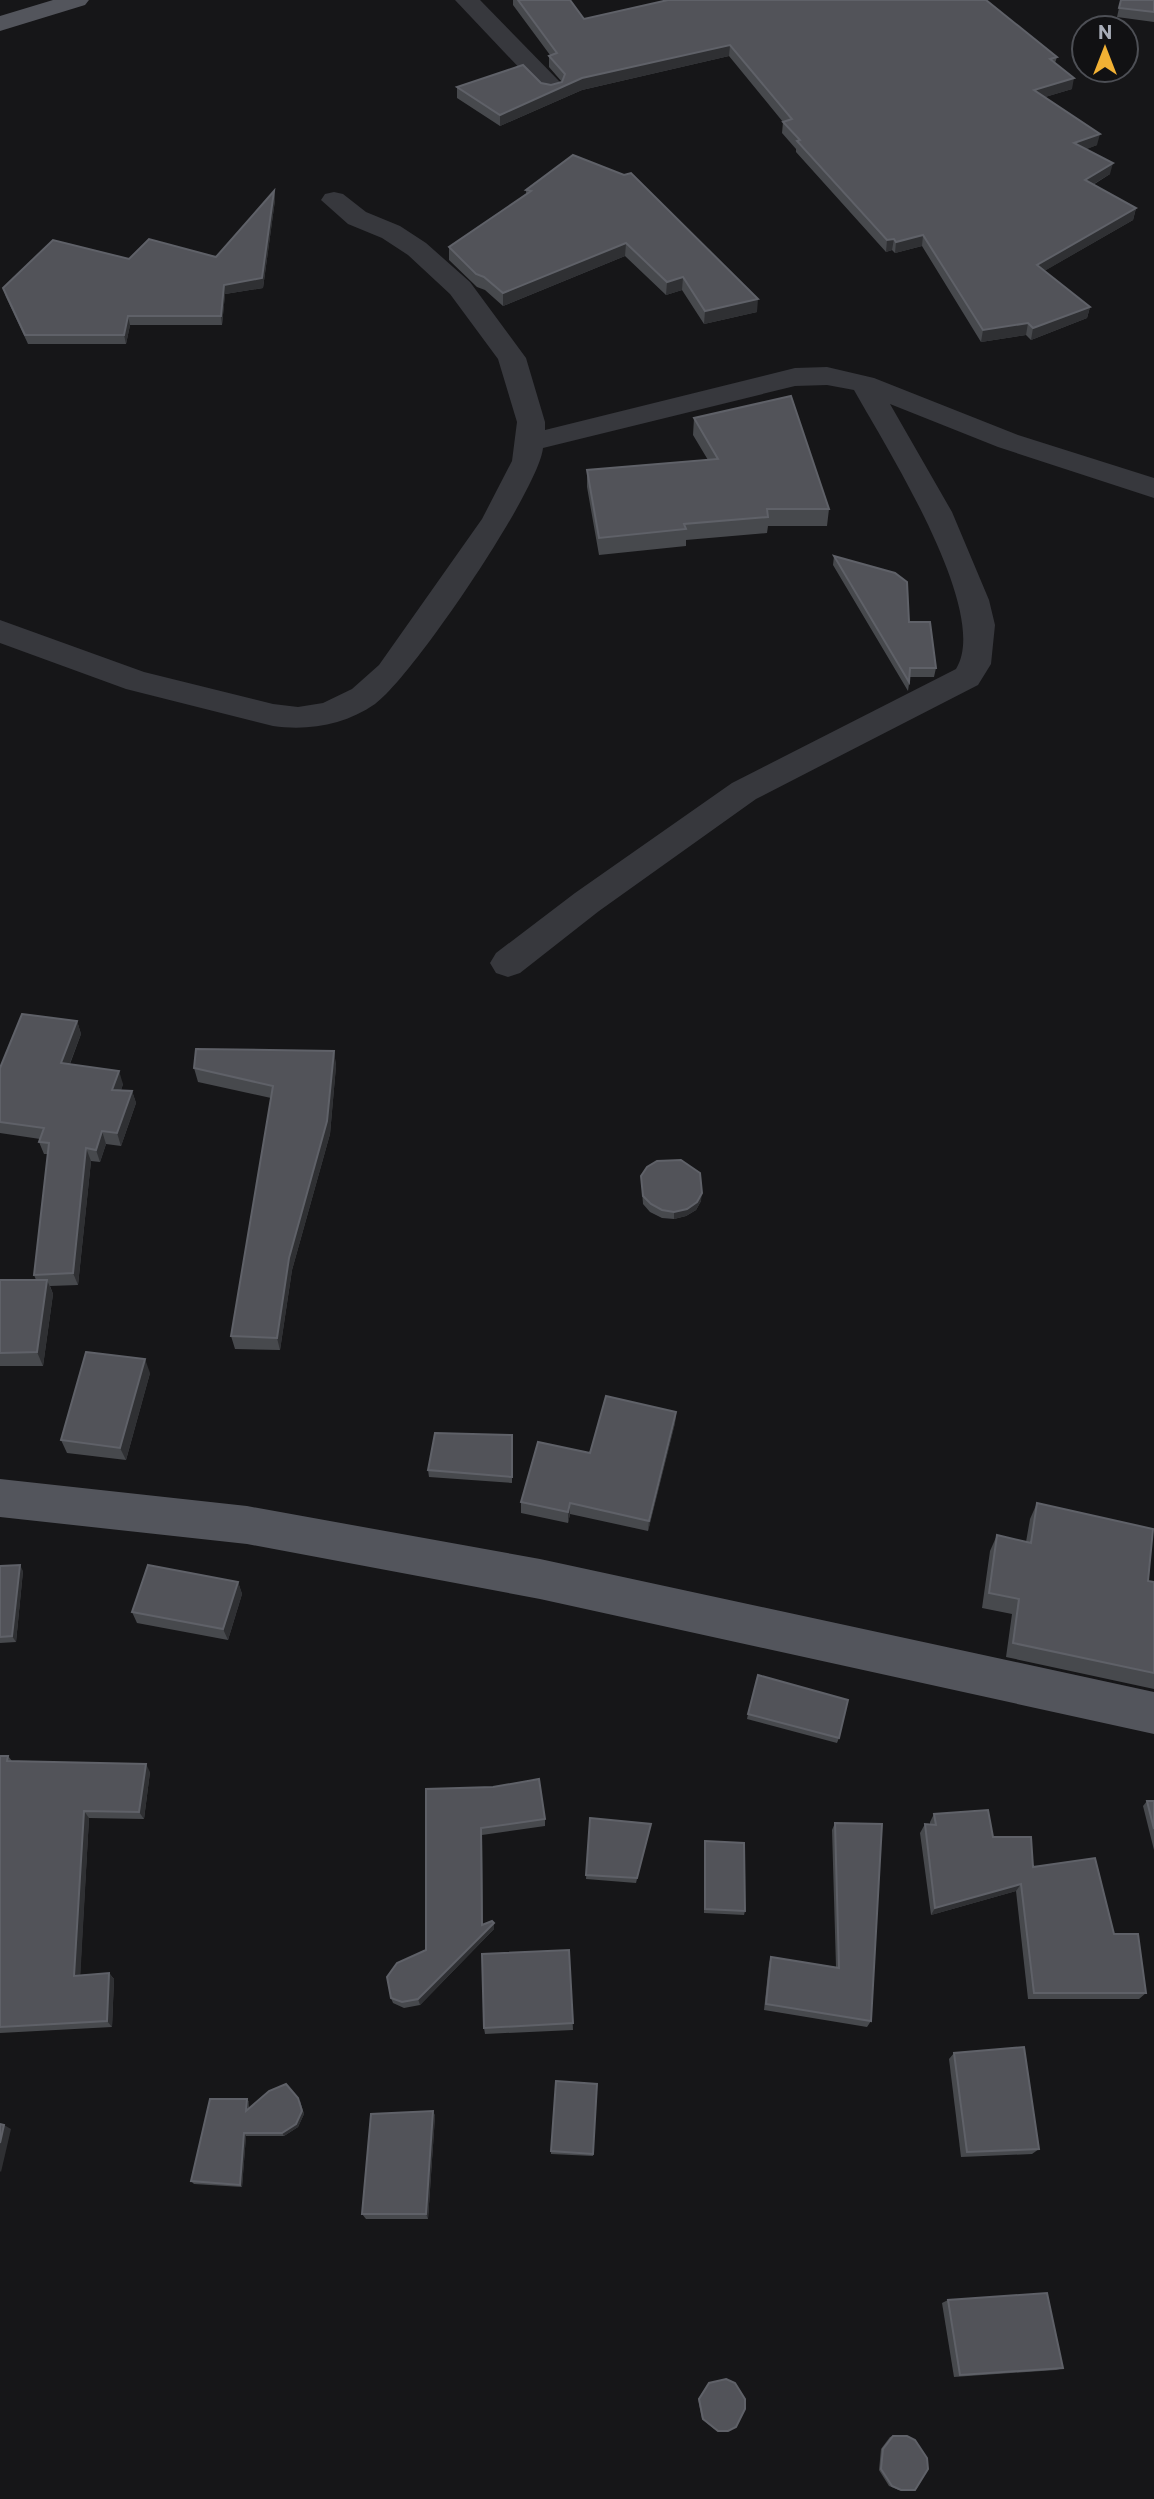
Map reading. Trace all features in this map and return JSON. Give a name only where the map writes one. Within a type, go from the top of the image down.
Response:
[{"type":"main road","points":[[0,24],[78,0]]},
{"type":"main road","points":[[0,1498],[247,1524],[473,1566],[1154,1713]]},
{"type":"street","points":[[467,0],[551,87]]},
{"type":"street","points":[[0,631],[137,681],[259,712],[299,719],[330,713],[363,697],[390,673],[495,522],[527,461],[531,422],[512,358],[460,288],[417,249],[391,232],[357,218],[334,200]]},
{"type":"street","points":[[531,442],[795,377],[827,376],[864,384],[1008,441],[1154,488]]},
{"type":"street","points":[[508,963],[587,902],[744,791],[967,677],[975,664],[979,625],[974,600],[937,512],[864,384]]},
{"type":"building","points":[[518,0],[570,0],[584,19],[668,0],[986,0],[1057,57],[1050,59],[1070,75],[1070,79],[1034,90],[1100,134],[1074,143],[1113,163],[1085,180],[1136,208],[1037,265],[1090,307],[1033,328],[1028,323],[983,330],[923,235],[896,242],[894,239],[887,240],[797,141],[800,140],[783,122],[792,119],[730,45],[582,78],[500,115],[457,87],[523,65],[541,83],[551,85],[562,82],[565,74],[549,56],[557,53]]},
{"type":"building","points":[[1121,0],[1154,0],[1154,12],[1119,8]]},
{"type":"building","points":[[573,155],[624,175],[631,173],[758,299],[705,311],[683,277],[667,282],[626,243],[503,293],[484,277],[476,274],[449,247],[531,191],[526,190]]},
{"type":"building","points":[[274,191],[262,278],[224,285],[221,316],[128,316],[124,335],[25,335],[3,288],[53,240],[129,259],[149,239],[216,257]]},
{"type":"building","points":[[791,396],[829,509],[767,509],[768,517],[684,524],[686,529],[599,538],[587,470],[718,459],[694,418]]},
{"type":"building","points":[[834,556],[895,573],[907,582],[909,622],[930,622],[936,668],[910,668],[909,682]]},
{"type":"building","points":[[22,1014],[77,1021],[61,1063],[119,1071],[112,1090],[132,1091],[117,1133],[102,1131],[96,1150],[86,1148],[73,1273],[34,1275],[49,1143],[39,1142],[44,1128],[0,1122],[0,1068]]},
{"type":"building","points":[[196,1049],[334,1051],[327,1121],[289,1258],[277,1338],[231,1336],[273,1086],[194,1068]]},
{"type":"building","points":[[681,1160],[700,1173],[702,1193],[697,1202],[687,1209],[674,1212],[662,1210],[643,1196],[641,1176],[647,1167],[657,1161]]},
{"type":"building","points":[[0,1280],[47,1280],[37,1352],[0,1353]]},
{"type":"building","points":[[86,1352],[145,1359],[120,1448],[61,1440]]},
{"type":"building","points":[[606,1396],[676,1412],[649,1521],[570,1503],[568,1512],[521,1502],[538,1442],[590,1453]]},
{"type":"building","points":[[435,1433],[512,1435],[512,1477],[428,1470]]},
{"type":"building","points":[[1037,1503],[1153,1529],[1148,1581],[1154,1582],[1154,1673],[1013,1643],[1019,1599],[989,1593],[997,1535],[1031,1543]]},
{"type":"building","points":[[20,1565],[12,1636],[0,1637],[0,1566]]},
{"type":"building","points":[[148,1565],[238,1582],[223,1629],[132,1612]]},
{"type":"building","points":[[758,1675],[848,1700],[839,1738],[748,1714]]},
{"type":"building","points":[[0,1756],[8,1756],[7,1761],[146,1764],[139,1812],[84,1811],[74,1976],[109,1973],[107,2021],[0,2027]]},
{"type":"building","points":[[539,1779],[545,1819],[481,1828],[482,1925],[492,1921],[494,1923],[418,1999],[402,2002],[391,1998],[387,1977],[397,1963],[426,1950],[426,1789],[493,1787]]},
{"type":"building","points":[[1147,1801],[1154,1801],[1154,1829]]},
{"type":"building","points":[[988,1810],[993,1837],[1031,1837],[1033,1867],[1095,1858],[1114,1934],[1138,1934],[1146,1993],[1034,1993],[1021,1884],[935,1908],[925,1824],[936,1825],[934,1814]]},
{"type":"building","points":[[590,1818],[651,1824],[637,1878],[586,1875]]},
{"type":"building","points":[[835,1823],[882,1824],[871,2021],[766,2004],[771,1957],[839,1968]]},
{"type":"building","points":[[705,1841],[744,1843],[745,1911],[705,1909]]},
{"type":"building","points":[[569,1950],[573,2023],[484,2028],[482,1954]]},
{"type":"building","points":[[1024,2047],[1039,2149],[967,2152],[954,2053]]},
{"type":"building","points":[[556,2081],[597,2084],[593,2154],[551,2151]]},
{"type":"building","points":[[286,2084],[298,2098],[302,2111],[296,2124],[282,2133],[244,2133],[240,2185],[191,2181],[210,2099],[247,2099],[246,2111],[269,2091]]},
{"type":"building","points":[[433,2111],[426,2214],[362,2214],[371,2114]]},
{"type":"building","points":[[0,2124],[4,2125],[0,2143]]},
{"type":"building","points":[[1047,2293],[1063,2368],[960,2375],[948,2300]]},
{"type":"building","points":[[726,2379],[735,2383],[745,2399],[745,2409],[736,2427],[728,2431],[718,2431],[703,2419],[699,2399],[709,2383]]},
{"type":"building","points":[[893,2436],[907,2436],[915,2440],[927,2458],[928,2469],[915,2490],[901,2490],[892,2486],[881,2469],[883,2449]]}]
